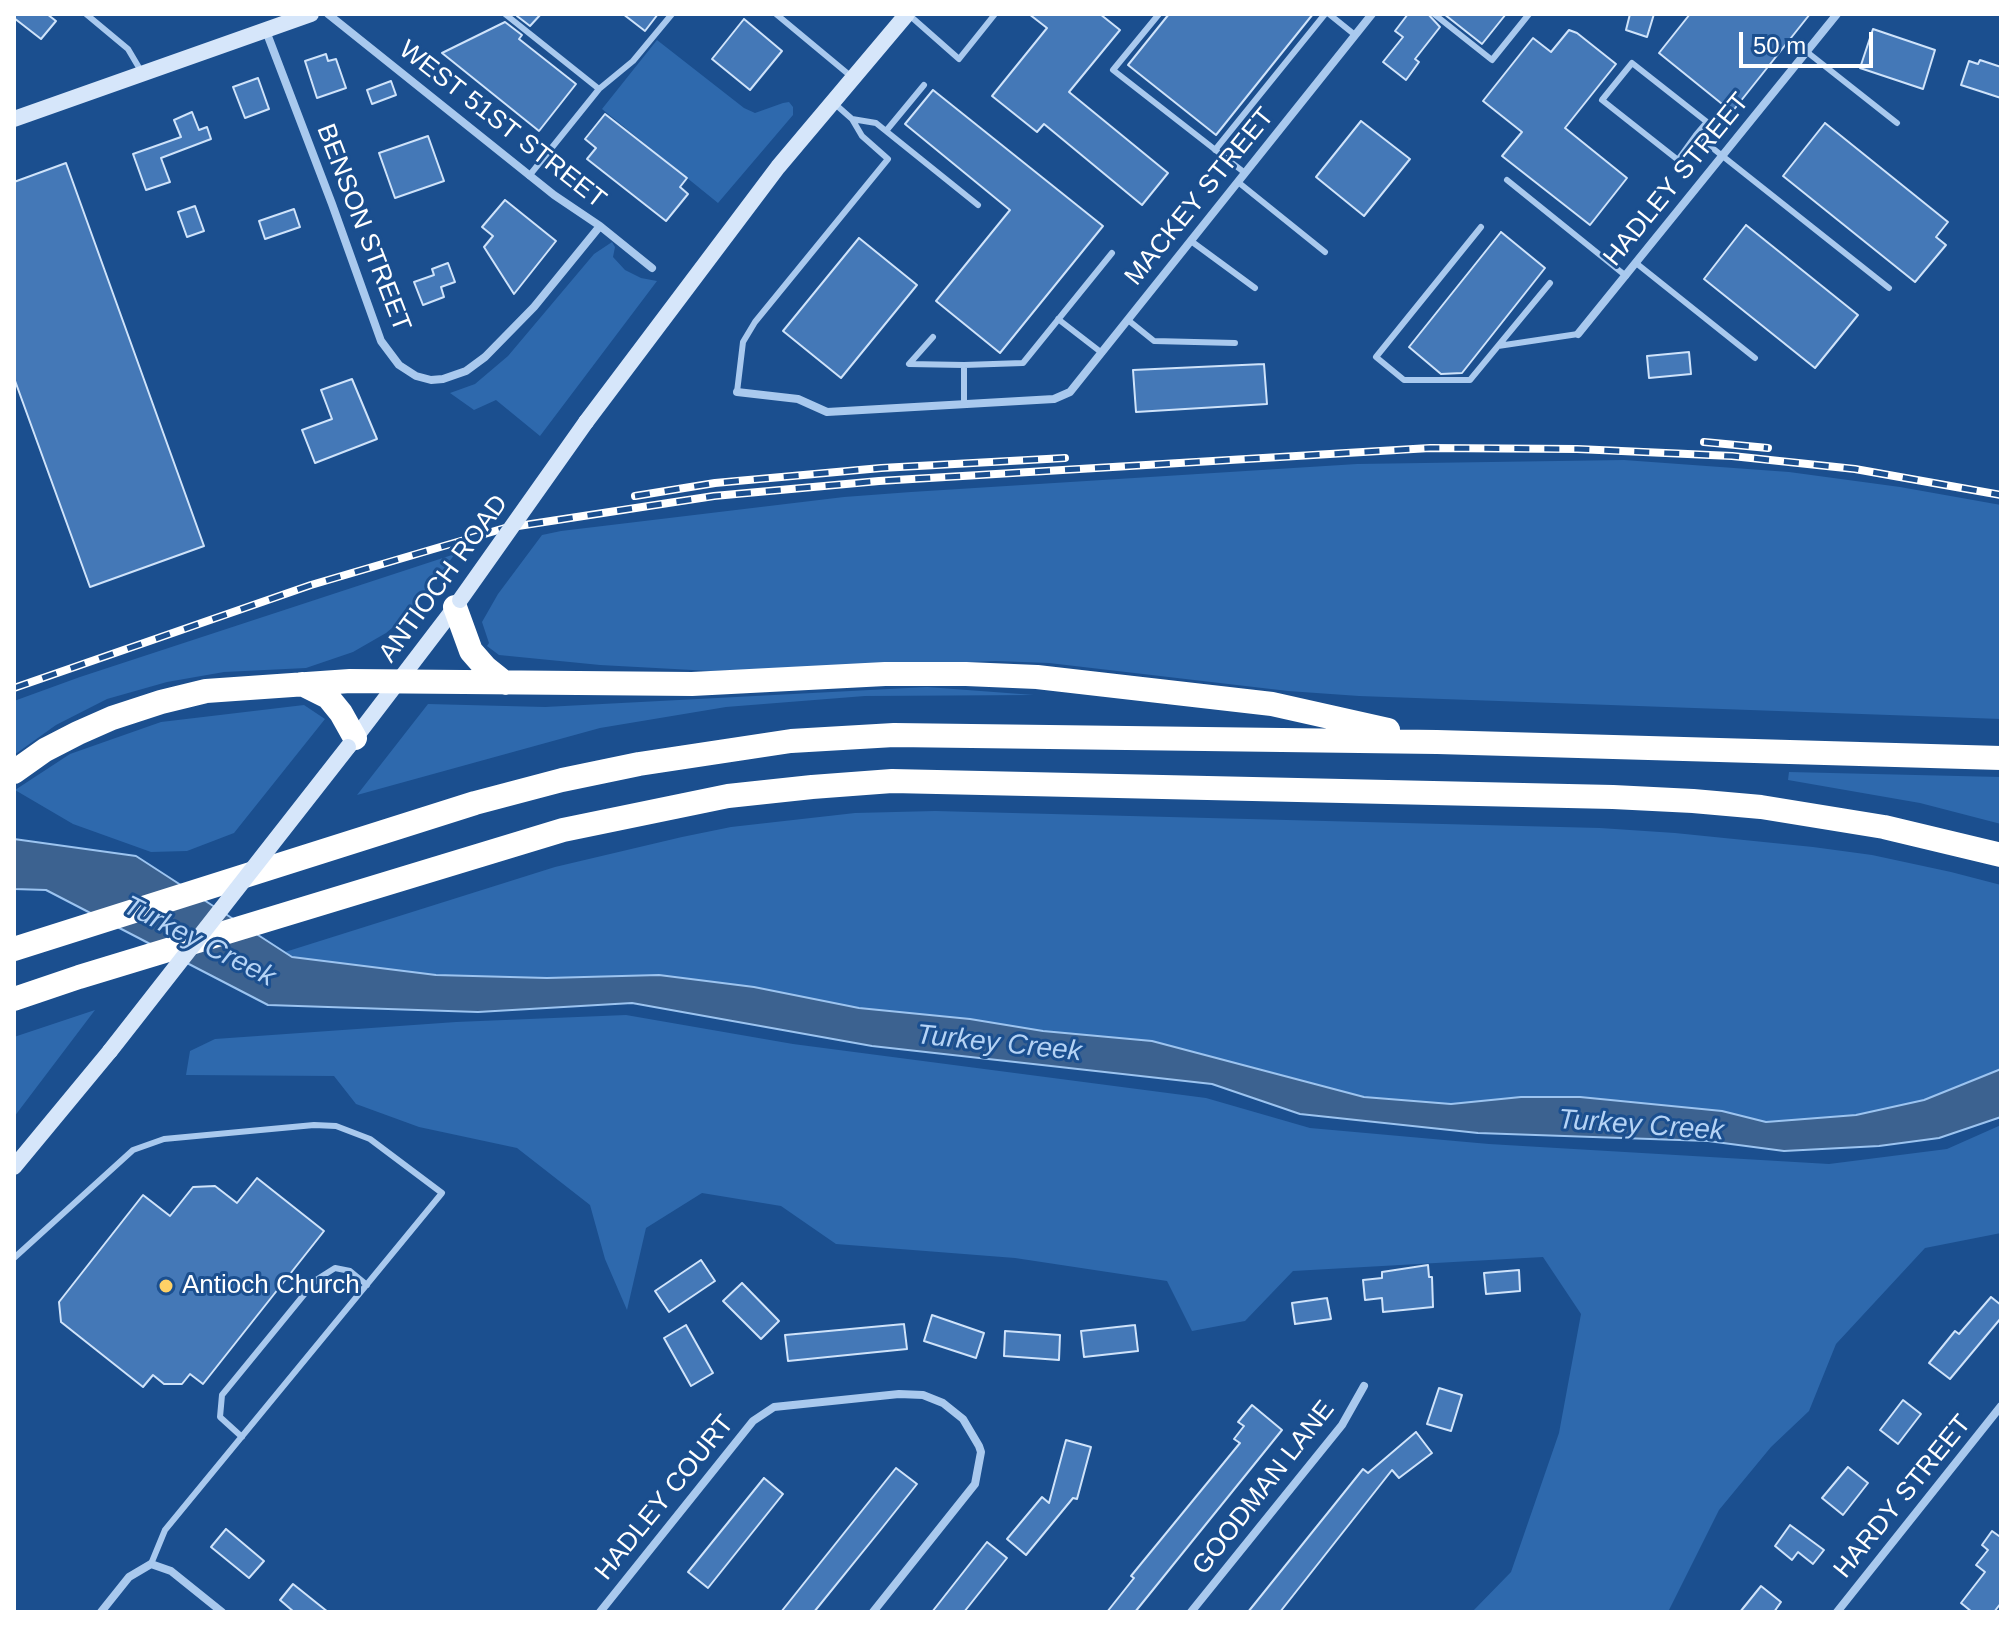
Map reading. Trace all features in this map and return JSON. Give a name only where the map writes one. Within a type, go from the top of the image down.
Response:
[{"type":"highway","points":[[457,604],[471,651],[505,683]]},
{"type":"highway","points":[[14,771],[45,750],[112,718],[206,691],[302,684],[399,682],[692,684],[898,674],[1037,677],[1272,704],[1437,742]]},
{"type":"highway","points":[[302,684],[328,697],[341,713],[352,742]]},
{"type":"highway","points":[[14,949],[562,780],[720,750],[791,741],[894,735],[1437,742],[2001,758]]},
{"type":"highway","points":[[14,999],[491,850],[632,813],[728,796],[892,781],[1693,801],[1761,807],[1884,827],[2001,855]]},
{"type":"main road","points":[[14,119],[311,14]]},
{"type":"main road","name":"ANTIOCH ROAD","points":[[14,1167],[110,1051],[399,682],[586,422],[751,202],[908,14]]},
{"type":"street","name":"WEST 51ST STREET","points":[[328,14],[529,176],[600,226],[652,268]]},
{"type":"street","name":"MACKEY STREET","points":[[964,404],[1054,399],[1070,392],[1372,14]]},
{"type":"street","name":"HADLEY STREET","points":[[1578,334],[1837,14]]},
{"type":"street","name":"BENSON STREET","points":[[266,30],[381,341],[399,365],[416,376],[443,379],[466,371],[485,357],[534,307],[600,226]]},
{"type":"street","points":[[737,392],[798,399],[827,412],[964,404]]},
{"type":"street","name":"GOODMAN LANE","points":[[1191,1612],[1342,1425],[1364,1386]]},
{"type":"street","name":"HADLEY COURT","points":[[600,1612],[753,1421],[774,1407],[899,1394],[923,1395],[943,1403],[963,1419],[979,1446],[981,1452],[975,1484],[873,1612]]},
{"type":"street","name":"HARDY STREET","points":[[1837,1612],[2001,1406]]},
{"type":"street","points":[[101,1612],[129,1577],[151,1564],[171,1571],[222,1612]]},
{"type":"lane","points":[[86,14],[128,49],[142,73]]},
{"type":"lane","points":[[505,14],[599,89]]},
{"type":"lane","points":[[529,176],[599,89],[633,61],[672,14]]},
{"type":"lane","points":[[776,14],[853,78]]},
{"type":"lane","points":[[908,14],[959,59],[995,14]]},
{"type":"lane","points":[[1159,14],[1113,70],[1245,173]]},
{"type":"lane","points":[[1215,150],[1327,14],[1355,35]]},
{"type":"lane","points":[[1434,14],[1492,60],[1529,14]]},
{"type":"lane","points":[[1807,52],[1897,123]]},
{"type":"lane","points":[[1632,63],[1707,122],[1696,135],[1678,160],[1602,100],[1632,63]]},
{"type":"lane","points":[[886,131],[924,85]]},
{"type":"lane","points":[[737,392],[743,342],[755,322],[888,159],[862,136],[852,119],[832,102]]},
{"type":"lane","points":[[852,119],[876,123],[978,205]]},
{"type":"lane","points":[[1696,135],[1889,288]]},
{"type":"lane","points":[[1507,180],[1626,276]]},
{"type":"lane","points":[[1238,182],[1325,252]]},
{"type":"lane","points":[[1481,227],[1376,357],[1404,380],[1470,380],[1550,283]]},
{"type":"lane","points":[[1191,241],[1255,288]]},
{"type":"lane","points":[[933,337],[909,364],[1023,363],[1112,253]]},
{"type":"lane","points":[[1636,263],[1755,358]]},
{"type":"lane","points":[[1058,319],[1102,353]]},
{"type":"lane","points":[[1128,320],[1154,341],[1235,343]]},
{"type":"lane","points":[[1498,346],[1578,334]]},
{"type":"lane","points":[[964,365],[964,404]]},
{"type":"lane","points":[[14,1258],[133,1150],[164,1139],[314,1125],[336,1126],[370,1139],[442,1193],[165,1530],[151,1564]]},
{"type":"lane","points":[[242,1437],[220,1417],[222,1395],[316,1280],[335,1268],[350,1271],[367,1285]]},
{"type":"shaded area","points":[[657,40],[744,108],[755,113],[789,102],[793,107],[793,115],[718,203],[602,109]]},
{"type":"shaded area","points":[[612,242],[615,247],[613,257],[625,270],[657,281],[540,436],[496,400],[474,410],[450,393],[475,384],[508,356],[594,254]]},
{"type":"shaded area","points":[[1624,460],[1789,472],[2001,505],[2001,719],[1359,696],[1288,691],[1049,663],[996,661],[711,671],[600,665],[499,655],[487,646],[489,643],[482,622],[498,594],[542,535],[561,531],[844,497],[911,492],[1357,464]]},
{"type":"shaded area","points":[[455,554],[410,613],[386,633],[353,652],[306,668],[224,672],[167,682],[107,699],[56,725],[14,755],[14,701]]},
{"type":"shaded area","points":[[927,687],[1034,695],[865,696],[726,707],[600,728],[357,795],[428,704],[545,707]]},
{"type":"shaded area","points":[[304,705],[325,719],[234,833],[187,851],[151,852],[73,824],[15,790],[70,754],[161,722]]},
{"type":"shaded area","points":[[1789,772],[2001,777],[2001,824],[1920,803],[1788,780]]},
{"type":"shaded area","points":[[935,811],[1600,828],[1813,847],[1872,855],[1951,872],[2001,885],[2001,1069],[1924,1100],[1856,1115],[1766,1122],[1722,1111],[1580,1097],[1521,1097],[1451,1104],[1364,1097],[1043,1031],[970,1019],[859,1008],[754,987],[659,975],[547,978],[436,975],[292,957],[285,952],[555,867],[682,837],[731,827],[855,813]]},
{"type":"shaded area","points":[[95,1010],[14,1117],[14,1037]]},
{"type":"shaded area","points":[[626,1015],[793,1044],[1206,1098],[1310,1128],[1489,1144],[1829,1164],[1947,1149],[2001,1125],[2001,1233],[1925,1248],[1836,1344],[1809,1411],[1771,1447],[1719,1510],[1668,1612],[1472,1612],[1511,1572],[1559,1433],[1581,1314],[1543,1257],[1293,1271],[1245,1321],[1192,1331],[1167,1281],[1015,1258],[836,1244],[781,1206],[702,1193],[646,1228],[627,1310],[605,1259],[590,1205],[517,1148],[419,1127],[356,1104],[334,1076],[186,1075],[190,1051],[215,1039],[456,1022]]},
{"type":"water","name":"Turkey Creek","points":[[14,839],[136,856],[292,957],[436,975],[547,978],[659,975],[754,987],[859,1008],[1152,1041],[1364,1097],[1451,1104],[1521,1097],[1580,1097],[1722,1111],[1766,1122],[1856,1115],[1924,1100],[2001,1069],[2001,1117],[1939,1138],[1879,1146],[1784,1151],[1708,1141],[1478,1133],[1300,1114],[1212,1084],[872,1046],[632,1003],[478,1012],[268,1005],[46,890],[14,889]]},
{"type":"building","points":[[14,14],[47,14],[56,21],[41,39],[14,18]]},
{"type":"building","points":[[541,14],[530,26],[517,16]]},
{"type":"building","points":[[623,14],[658,14],[645,31]]},
{"type":"building","points":[[1029,14],[1100,14],[1120,30],[1069,92],[1168,173],[1142,205],[1044,124],[1037,132],[992,96],[1047,28]]},
{"type":"building","points":[[1169,14],[1313,14],[1216,135],[1128,65]]},
{"type":"building","points":[[1408,14],[1428,14],[1440,27],[1415,59],[1419,62],[1406,80],[1383,62],[1403,37],[1395,31]]},
{"type":"building","points":[[1444,14],[1506,14],[1482,44]]},
{"type":"building","points":[[1630,14],[1654,14],[1647,37],[1626,30]]},
{"type":"building","points":[[1690,14],[1810,14],[1732,112],[1659,53]]},
{"type":"building","points":[[744,19],[782,51],[750,90],[712,59]]},
{"type":"building","points":[[505,22],[522,35],[519,39],[576,84],[539,131],[442,53]]},
{"type":"building","points":[[1873,29],[1935,50],[1923,89],[1860,68]]},
{"type":"building","points":[[1569,30],[1616,64],[1565,128],[1627,178],[1590,225],[1502,156],[1522,132],[1483,101],[1533,38],[1551,52]]},
{"type":"building","points":[[326,54],[328,61],[336,59],[346,88],[317,98],[305,61]]},
{"type":"building","points":[[1980,60],[2001,67],[2001,98],[1961,85],[1969,61],[1978,64]]},
{"type":"building","points":[[258,78],[269,109],[245,118],[233,87]]},
{"type":"building","points":[[391,81],[396,95],[372,104],[367,90]]},
{"type":"building","points":[[933,90],[1103,226],[1000,353],[936,301],[1010,210],[905,124]]},
{"type":"building","points":[[192,112],[199,130],[207,127],[211,139],[161,158],[170,182],[146,190],[133,154],[181,137],[174,120]]},
{"type":"building","points":[[605,114],[687,178],[680,187],[688,194],[666,221],[587,159],[596,148],[585,139]]},
{"type":"building","points":[[1361,121],[1410,159],[1364,216],[1316,177]]},
{"type":"building","points":[[1825,123],[1948,222],[1936,237],[1946,245],[1915,282],[1783,176]]},
{"type":"building","points":[[428,136],[444,181],[395,198],[379,153]]},
{"type":"building","points":[[66,163],[204,546],[90,587],[14,378],[14,182]]},
{"type":"building","points":[[505,200],[556,241],[514,294],[484,247],[493,236],[482,227]]},
{"type":"building","points":[[195,206],[204,231],[187,237],[178,212]]},
{"type":"building","points":[[294,209],[300,227],[265,239],[259,221]]},
{"type":"building","points":[[1746,225],[1858,315],[1815,368],[1704,279]]},
{"type":"building","points":[[1501,232],[1545,268],[1462,373],[1441,374],[1409,347]]},
{"type":"building","points":[[859,238],[917,285],[841,378],[783,331]]},
{"type":"building","points":[[448,263],[455,282],[441,287],[444,297],[423,305],[414,282],[434,275],[432,269]]},
{"type":"building","points":[[1689,352],[1691,374],[1649,378],[1647,356]]},
{"type":"building","points":[[1264,364],[1267,404],[1136,412],[1133,370]]},
{"type":"building","points":[[352,379],[377,439],[315,463],[302,430],[332,419],[321,390]]},
{"type":"building","points":[[257,1178],[324,1231],[203,1384],[190,1374],[182,1384],[164,1384],[153,1375],[143,1387],[61,1322],[59,1302],[143,1195],[170,1216],[193,1187],[215,1186],[237,1203]]},
{"type":"building","points":[[701,1260],[715,1281],[669,1312],[655,1291]]},
{"type":"building","points":[[1428,1265],[1429,1277],[1432,1277],[1433,1307],[1383,1312],[1382,1298],[1365,1300],[1363,1280],[1382,1278],[1382,1272]]},
{"type":"building","points":[[1519,1270],[1520,1291],[1486,1294],[1484,1273]]},
{"type":"building","points":[[742,1283],[779,1321],[761,1339],[723,1301]]},
{"type":"building","points":[[1991,1297],[2001,1305],[2001,1318],[1950,1379],[1929,1363],[1955,1331],[1959,1334]]},
{"type":"building","points":[[1327,1298],[1331,1319],[1295,1324],[1292,1303]]},
{"type":"building","points":[[932,1315],[984,1333],[976,1358],[924,1341]]},
{"type":"building","points":[[904,1324],[907,1349],[788,1361],[785,1335]]},
{"type":"building","points":[[686,1325],[713,1373],[691,1386],[664,1338]]},
{"type":"building","points":[[1135,1325],[1138,1351],[1084,1357],[1081,1331]]},
{"type":"building","points":[[1005,1331],[1060,1335],[1059,1360],[1004,1356]]},
{"type":"building","points":[[1439,1388],[1462,1395],[1451,1431],[1427,1424]]},
{"type":"building","points":[[1903,1400],[1921,1414],[1898,1444],[1880,1430]]},
{"type":"building","points":[[1252,1405],[1282,1430],[1135,1612],[1107,1612],[1134,1578],[1131,1576],[1240,1443],[1234,1439],[1244,1426],[1238,1422]]},
{"type":"building","points":[[1416,1432],[1432,1453],[1399,1478],[1392,1470],[1280,1612],[1248,1612],[1363,1469],[1368,1473]]},
{"type":"building","points":[[1066,1440],[1091,1447],[1077,1499],[1073,1498],[1026,1555],[1007,1539],[1042,1497],[1049,1503]]},
{"type":"building","points":[[1848,1467],[1868,1483],[1843,1515],[1822,1498]]},
{"type":"building","points":[[896,1468],[917,1484],[882,1528],[814,1612],[781,1612]]},
{"type":"building","points":[[764,1478],[783,1494],[708,1588],[688,1572]]},
{"type":"building","points":[[1790,1525],[1824,1550],[1813,1564],[1798,1552],[1792,1560],[1775,1546]]},
{"type":"building","points":[[226,1529],[264,1561],[249,1578],[211,1547]]},
{"type":"building","points":[[1992,1531],[1999,1536],[2001,1534],[2001,1603],[1994,1612],[1972,1612],[1961,1603],[1985,1572],[1976,1565],[1988,1550],[1982,1545]]},
{"type":"building","points":[[987,1542],[1007,1558],[964,1612],[932,1612]]},
{"type":"building","points":[[293,1584],[328,1612],[294,1612],[280,1600]]},
{"type":"building","points":[[1761,1586],[1781,1602],[1774,1612],[1740,1612]]},
{"type":"railway","points":[[1704,442],[1768,448]]},
{"type":"railway","points":[[14,688],[311,585],[505,528],[714,496],[879,481],[1430,448],[1577,449],[1732,456],[1855,469],[2001,495]]},
{"type":"railway","points":[[635,496],[715,483],[881,468],[1065,458]]},
{"type":"place","name":"Antioch Church","points":[[166,1286]]}]
